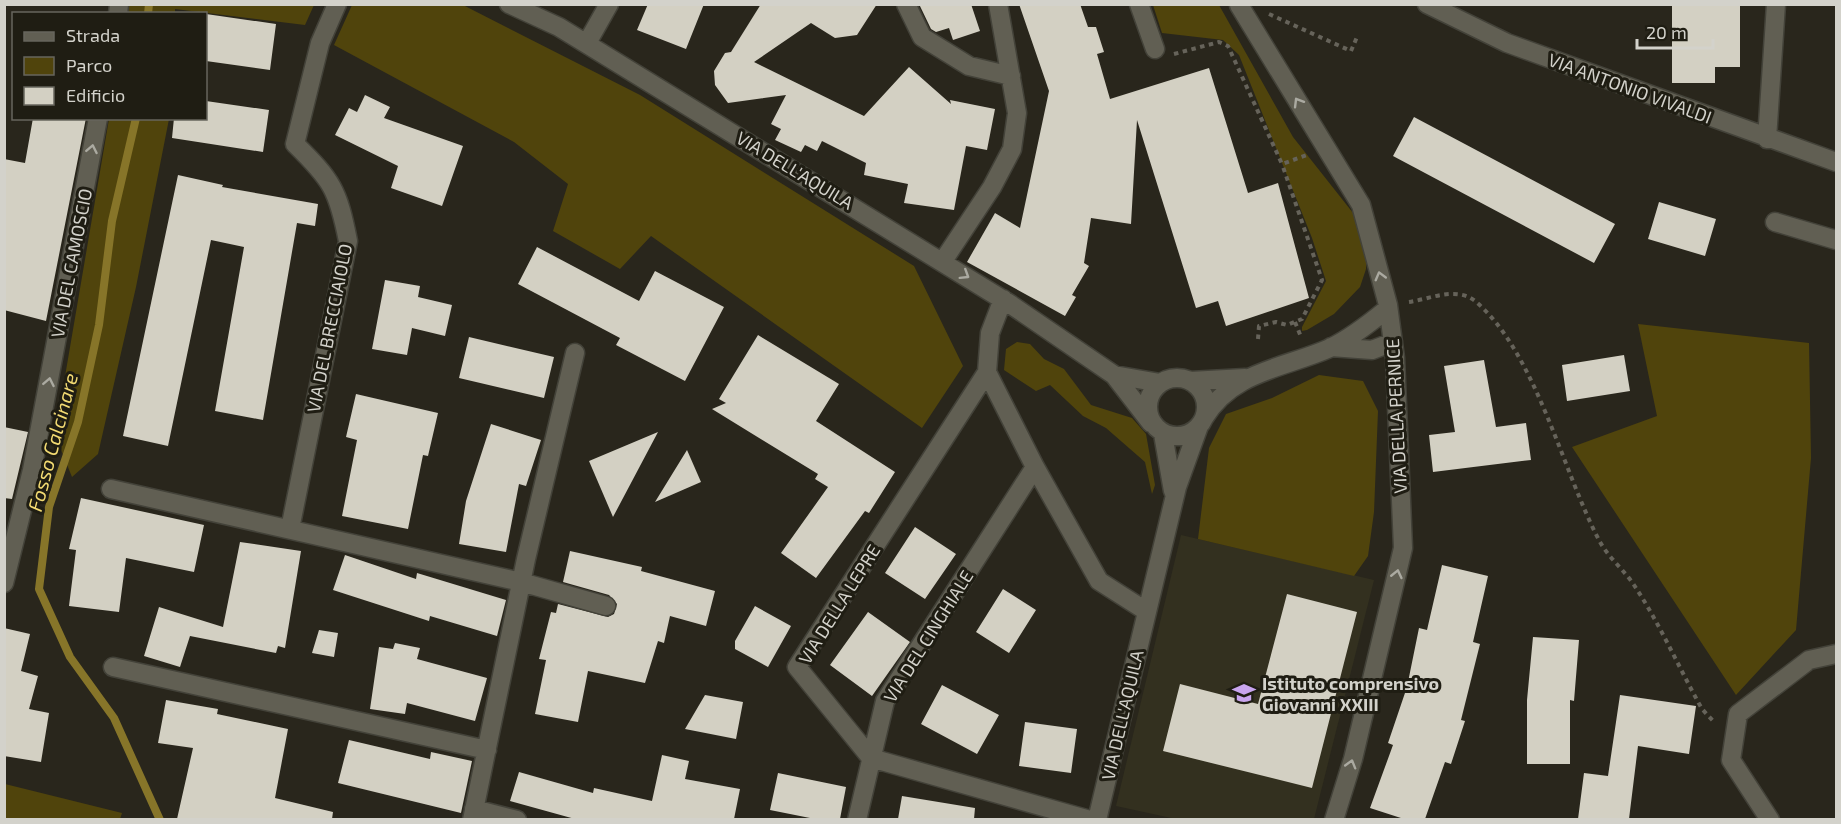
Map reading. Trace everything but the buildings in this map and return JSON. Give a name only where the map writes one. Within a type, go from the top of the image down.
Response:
[{"type":"street","name":"VIA DEL BRECCIAIOLO","points":[[290,529],[348,241],[341,206],[326,175],[295,144],[320,43],[337,4]]},
{"type":"street","name":"VIA DELL'AQUILA","points":[[509,4],[587,43],[1003,299],[1114,375],[1157,428]]},
{"type":"street","points":[[587,43],[609,4]]},
{"type":"street","points":[[906,4],[922,37],[969,66],[1011,76]]},
{"type":"street","points":[[942,261],[992,187],[1012,149],[1017,112],[998,4]]},
{"type":"street","points":[[1139,4],[1155,49]]},
{"type":"street","name":"VIA ANTONIO VIVALDI","points":[[1427,4],[1507,43],[1767,139],[1836,162]]},
{"type":"street","points":[[1767,139],[1776,4]]},
{"type":"street","name":"VIA DELLA PERNICE","points":[[1239,5],[1361,205],[1388,307],[1393,342],[1403,548],[1353,759],[1334,819]]},
{"type":"street","name":"VIA DEL CAMOSCIO","points":[[4,583],[32,470],[98,120]]},
{"type":"street","points":[[1775,222],[1836,240]]},
{"type":"street","points":[[1003,299],[990,333],[987,372],[1035,467],[1099,581],[1146,611]]},
{"type":"street","name":"VIA DELL'AQUILA","points":[[1202,422],[1220,397],[1245,378],[1331,347],[1388,307]]},
{"type":"street","points":[[1331,347],[1372,350],[1393,342]]},
{"type":"street","points":[[517,819],[473,814],[521,582],[575,353]]},
{"type":"street","name":"VIA DELLA LEPRE","points":[[871,758],[796,667],[987,372]]},
{"type":"street","points":[[1114,375],[1160,383],[1175,378],[1190,381],[1245,378]]},
{"type":"street","name":"VIA DELL'AQUILA","points":[[1097,819],[1174,500],[1202,422],[1205,401],[1203,393],[1190,381]]},
{"type":"street","points":[[1160,383],[1149,397],[1147,405],[1157,428],[1174,500]]},
{"type":"street","points":[[1157,428],[1182,436],[1202,422]]},
{"type":"street","name":"VIA DEL CINGHIALE","points":[[857,819],[885,701],[1035,467]]},
{"type":"street","points":[[111,489],[521,582],[606,606]]},
{"type":"street","points":[[1770,819],[1731,760],[1738,714],[1809,660],[1836,654]]},
{"type":"street","points":[[113,668],[487,750]]},
{"type":"street","points":[[871,758],[1090,819]]},
{"type":"path","points":[[1263,11],[1351,51],[1357,38]]},
{"type":"path","points":[[1155,49],[1156,59],[1220,42],[1228,46],[1281,164],[1322,280],[1302,319],[1287,325],[1276,322],[1259,326],[1258,339]]},
{"type":"path","points":[[1281,164],[1308,154]]},
{"type":"path","points":[[1388,307],[1460,294],[1474,300],[1491,319],[1515,352],[1533,388],[1601,544],[1634,586],[1702,709],[1734,742]]},
{"type":"path","points":[[1295,322],[1301,337]]},
{"type":"shaded area","name":"Istituto comprensivo Giovanni XXIII","points":[[1181,535],[1374,580],[1314,819],[1176,819],[1116,806]]},
{"type":"green space","points":[[129,4],[314,5],[305,25],[175,9],[175,12],[127,12]]},
{"type":"green space","points":[[352,5],[463,5],[640,95],[914,266],[963,366],[922,428],[651,236],[620,269],[553,231],[568,184],[514,142],[334,45]]},
{"type":"green space","points":[[1153,5],[1219,5],[1293,137],[1357,218],[1367,252],[1366,269],[1360,287],[1334,314],[1307,330],[1302,331],[1302,327],[1326,281],[1312,238],[1239,55],[1223,40],[1162,33]]},
{"type":"green space","points":[[109,120],[169,120],[136,287],[98,454],[72,477],[55,435]]},
{"type":"green space","points":[[1638,324],[1809,343],[1811,458],[1796,630],[1736,695],[1572,447],[1657,416]]},
{"type":"green space","points":[[1017,342],[1030,344],[1044,359],[1064,369],[1091,405],[1132,418],[1146,434],[1155,485],[1152,494],[1145,462],[1106,428],[1083,416],[1050,385],[1036,391],[1004,370],[1006,349]]},
{"type":"green space","points":[[1319,375],[1363,381],[1378,411],[1374,512],[1368,556],[1354,576],[1198,539],[1209,448],[1226,414],[1272,398]]},
{"type":"green space","points":[[5,784],[122,813],[120,819],[5,819]]},
{"type":"waterway","name":"Fosso Calcinare","points":[[148,12],[149,4]]},
{"type":"waterway","name":"Fosso Calcinare","points":[[136,120],[112,221],[99,325],[78,422],[49,507],[39,589],[70,657],[114,718],[160,820]]},
{"type":"place","name":"Istituto comprensivo Giovanni XXIII","points":[[1244,693]]}]
